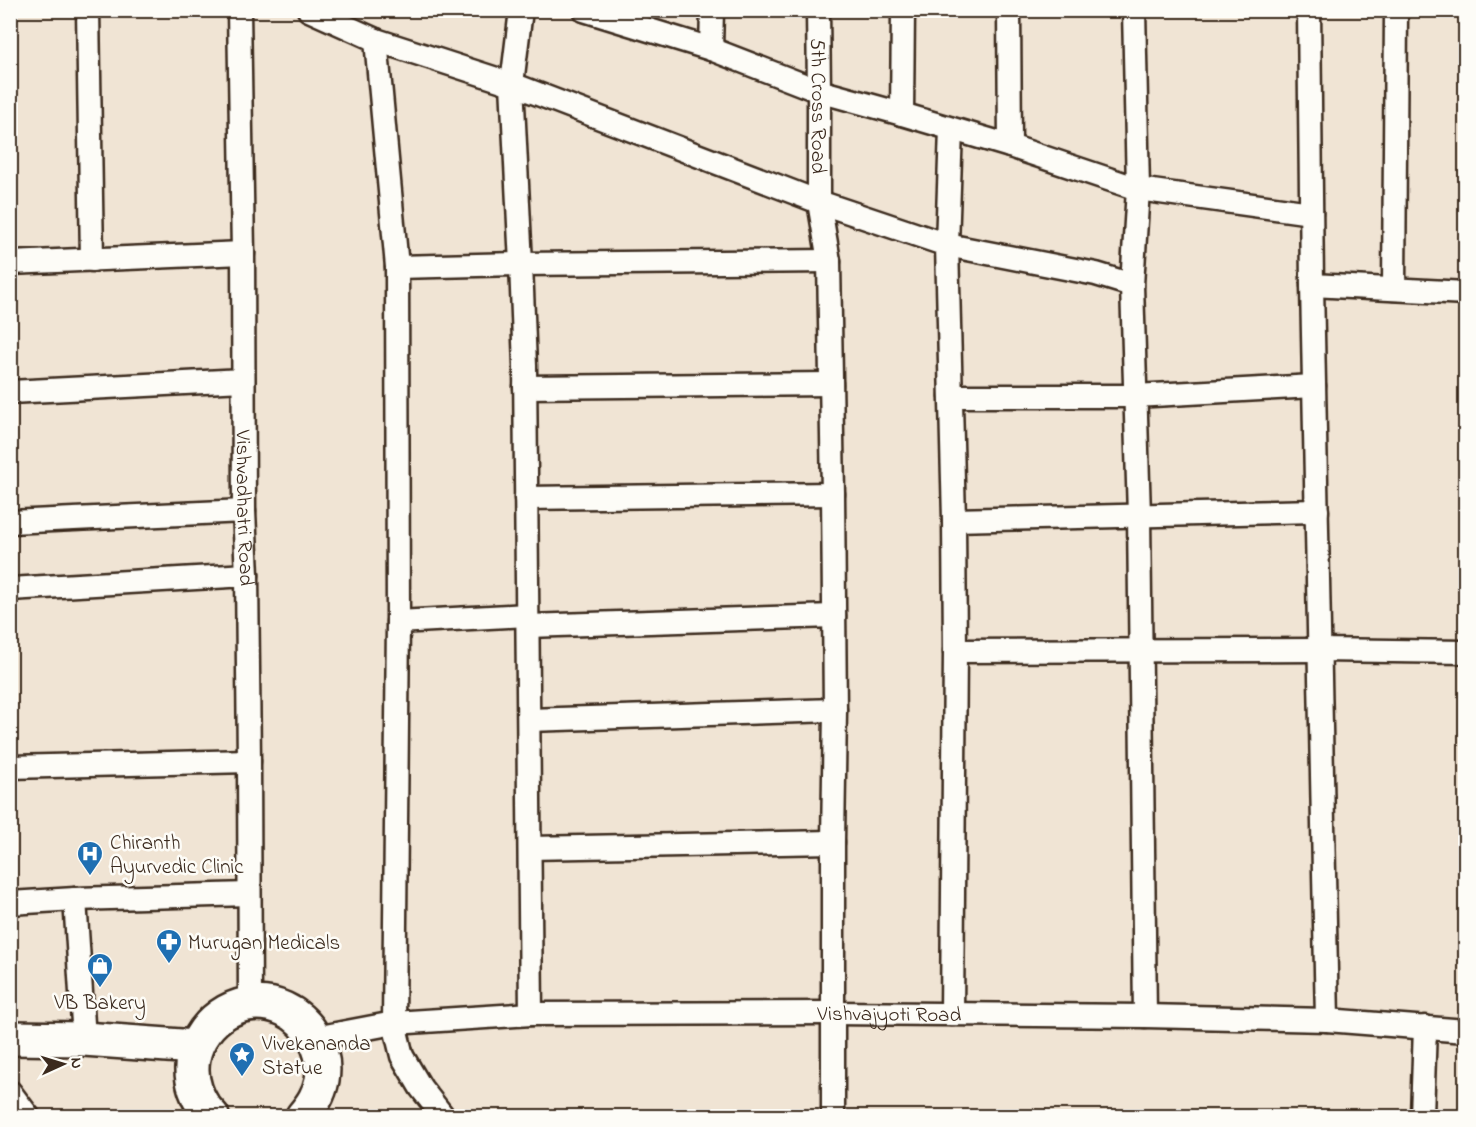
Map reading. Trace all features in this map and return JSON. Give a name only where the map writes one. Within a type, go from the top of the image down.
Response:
[{"type":"street","points":[[88,10],[92,260]]},
{"type":"street","name":"Vishvadhatri Road","points":[[239,10],[250,1005]]},
{"type":"street","points":[[309,10],[376,40],[512,84],[819,202],[946,245],[1096,274],[1132,285]]},
{"type":"street","points":[[521,10],[512,84],[525,387],[531,1014]]},
{"type":"street","points":[[584,10],[620,15],[819,91],[1010,146],[1138,189],[1311,213]]},
{"type":"street","points":[[711,49],[712,10]]},
{"type":"street","name":"5th Cross Road","points":[[818,10],[819,202],[829,261],[836,710],[832,842],[833,1116]]},
{"type":"street","points":[[902,114],[903,10]]},
{"type":"street","points":[[1010,10],[1010,146]]},
{"type":"street","points":[[1134,10],[1138,189],[1132,285],[1139,515],[1145,1016]]},
{"type":"street","points":[[1309,10],[1326,1020]]},
{"type":"street","points":[[1394,289],[1396,12]]},
{"type":"street","points":[[376,40],[397,267],[398,622],[394,1023],[402,1056],[421,1088],[443,1116]]},
{"type":"street","points":[[951,129],[946,245],[954,520],[952,1014]]},
{"type":"street","points":[[10,263],[243,253]]},
{"type":"street","points":[[397,267],[829,261]]},
{"type":"street","points":[[1312,285],[1466,293]]},
{"type":"street","points":[[10,392],[243,380]]},
{"type":"street","points":[[525,387],[831,384]]},
{"type":"street","points":[[951,396],[1135,396],[1314,386]]},
{"type":"street","points":[[526,498],[833,494]]},
{"type":"street","points":[[10,522],[244,511]]},
{"type":"street","points":[[954,520],[1317,511]]},
{"type":"street","points":[[10,589],[247,575]]},
{"type":"street","points":[[398,622],[834,616]]},
{"type":"street","points":[[955,651],[1466,652]]},
{"type":"street","points":[[529,720],[836,710]]},
{"type":"street","points":[[10,767],[249,761]]},
{"type":"street","points":[[530,848],[832,842]]},
{"type":"street","points":[[10,903],[249,894]]},
{"type":"street","points":[[75,899],[84,1039]]},
{"type":"street","points":[[212,1116],[205,1110],[195,1090],[191,1069],[195,1047],[206,1028],[222,1014],[241,1005],[263,1004],[284,1009],[302,1021],[315,1038],[322,1058],[322,1080],[315,1101],[303,1116]]},
{"type":"street","name":"Vishvajyoti Road","points":[[315,1038],[394,1023],[531,1014],[832,1013],[1145,1016],[1326,1020],[1466,1031]]},
{"type":"street","points":[[1422,1116],[1425,1027]]},
{"type":"street","points":[[10,1038],[84,1039],[195,1047]]},
{"type":"street","points":[[10,1092],[28,1116]]},
{"type":"place","name":"Chiranth Ayurvedic Clinic","points":[[90,877]]},
{"type":"place","name":"Murugan Medicals","points":[[169,965]]},
{"type":"place","name":"VB Bakery","points":[[100,989]]},
{"type":"place","name":"Vivekananda Statue","points":[[242,1078]]}]
